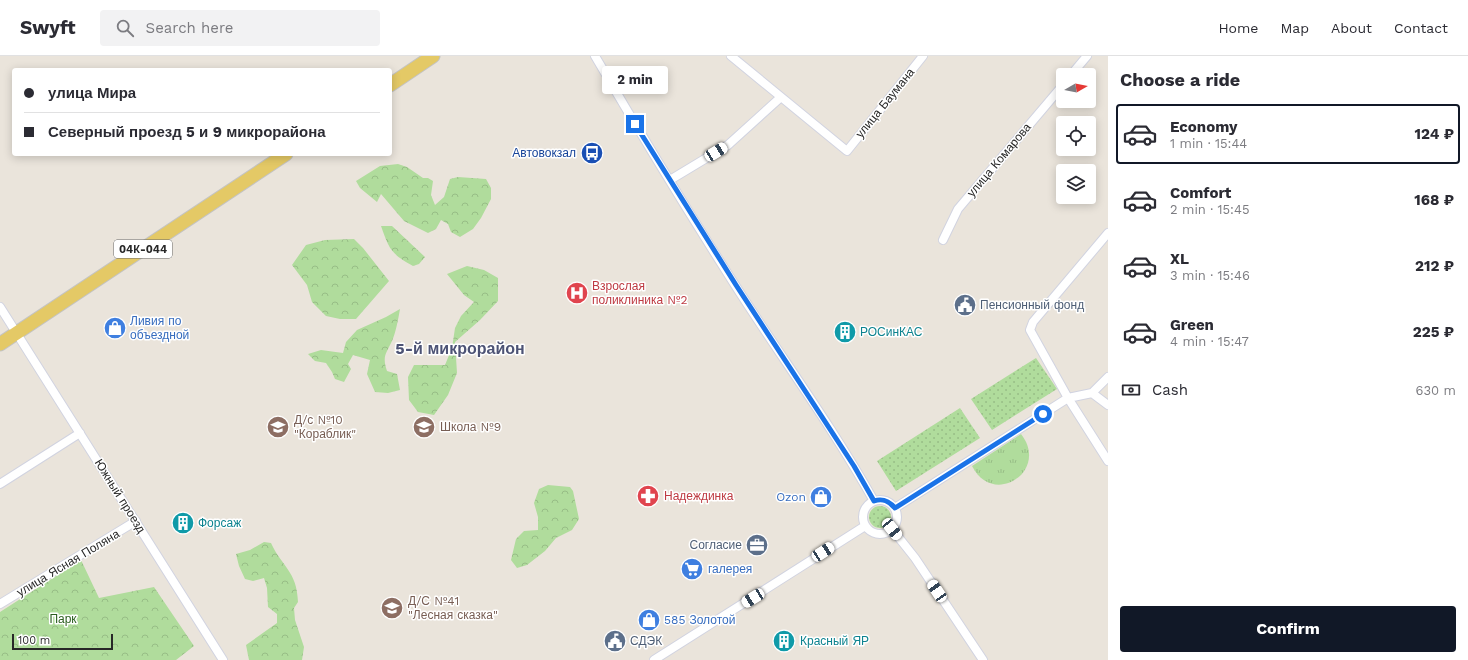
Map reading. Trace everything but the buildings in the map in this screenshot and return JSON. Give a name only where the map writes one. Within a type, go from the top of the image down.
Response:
[{"type":"main road","points":[[392,83],[434,56]]},
{"type":"main road","name":"04К-044","points":[[0,344],[283,156]]},
{"type":"street","points":[[595,56],[670,180],[736,285],[854,466],[874,501]]},
{"type":"street","points":[[670,180],[728,145],[781,97],[731,56]]},
{"type":"street","name":"улица Баумана","points":[[781,97],[847,151],[923,56]]},
{"type":"street","points":[[1077,68],[1087,56]]},
{"type":"street","name":"улица Комарова","points":[[943,240],[958,209],[1056,93]]},
{"type":"street","points":[[1108,233],[1032,322],[1030,330],[1068,398],[1108,460]]},
{"type":"street","name":"Южный проезд","points":[[0,307],[223,660]]},
{"type":"street","points":[[895,508],[1068,398],[1092,393],[1108,377]]},
{"type":"street","points":[[1092,393],[1108,405]]},
{"type":"street","points":[[0,484],[80,433]]},
{"type":"street","points":[[874,501],[886,501],[895,508],[897,519],[892,529],[886,533],[876,534],[865,526],[862,519],[863,511],[874,501]]},
{"type":"street","name":"улица Ясная Поляна","points":[[0,604],[136,521]]},
{"type":"street","points":[[654,660],[865,526]]},
{"type":"street","points":[[892,529],[915,558],[983,660]]},
{"type":"green space","points":[[398,164],[407,167],[423,178],[428,178],[433,181],[431,195],[435,205],[444,197],[450,179],[458,177],[486,179],[491,188],[491,199],[481,218],[473,229],[460,237],[451,232],[448,224],[441,220],[436,229],[428,233],[404,221],[381,194],[377,202],[360,188],[356,181],[380,166]]},
{"type":"green space","points":[[381,226],[392,226],[425,257],[419,264],[413,266],[400,258],[389,246]]},
{"type":"green space","points":[[354,239],[389,281],[356,319],[340,319],[326,316],[312,302],[307,285],[292,265],[306,245],[325,240]]},
{"type":"green space","points":[[467,266],[484,270],[498,278],[498,301],[480,320],[455,342],[457,373],[448,395],[434,415],[418,412],[409,400],[408,377],[414,365],[445,365],[452,348],[455,328],[461,316],[474,302],[464,295],[447,274]]},
{"type":"green space","points":[[400,309],[395,334],[386,352],[385,362],[387,371],[397,374],[400,390],[388,393],[375,392],[367,374],[370,360],[353,355],[348,364],[351,369],[344,382],[335,379],[326,363],[315,361],[308,354],[321,350],[343,353],[346,342],[357,330]]},
{"type":"green space","points":[[1036,358],[1057,389],[992,430],[971,399]]},
{"type":"green space","points":[[960,408],[980,438],[896,491],[877,461]]},
{"type":"green space","points":[[1021,434],[1028,448],[1029,461],[1024,471],[1015,480],[1004,484],[993,484],[981,478],[972,466]]},
{"type":"green space","points":[[548,485],[570,487],[573,491],[579,519],[572,530],[556,538],[545,551],[527,565],[517,568],[511,560],[516,539],[524,531],[538,530],[538,517],[534,503],[539,489]]},
{"type":"green space","points":[[880,506],[888,509],[891,517],[888,525],[880,528],[872,525],[869,517],[872,509]]},
{"type":"green space","points":[[264,542],[271,543],[295,583],[298,602],[294,608],[295,620],[304,647],[302,660],[249,660],[246,645],[277,623],[277,614],[268,607],[267,588],[264,578],[253,581],[245,579],[239,566],[236,554],[250,550]]},
{"type":"green space","name":"Парк","points":[[81,560],[99,598],[154,587],[194,646],[176,660],[0,660],[0,612]]},
{"type":"place","name":"Автовокзал","points":[[592,153]]},
{"type":"place","name":"Взрослая поликлиника №2","points":[[577,293]]},
{"type":"place","name":"Пенсионный фонд","points":[[965,305]]},
{"type":"place","name":"Ливия по объездной","points":[[115,328]]},
{"type":"place","name":"РОСинКАС","points":[[845,332]]},
{"type":"place","name":"Д/с №10 \"Кораблик\"","points":[[278,427]]},
{"type":"place","name":"Школа №9","points":[[424,427]]},
{"type":"place","name":"Надеждинка","points":[[648,496]]},
{"type":"place","name":"Ozon","points":[[821,497]]},
{"type":"place","name":"Форсаж","points":[[183,523]]},
{"type":"place","name":"Согласие","points":[[757,545]]},
{"type":"place","name":"галерея","points":[[692,569]]},
{"type":"place","name":"Д/С №41 \"Лесная сказка\"","points":[[392,608]]},
{"type":"place","name":"585 Золотой","points":[[649,620]]},
{"type":"place","name":"СДЭК","points":[[615,641]]},
{"type":"place","name":"Красный ЯР","points":[[784,641]]},
{"type":"district","name":"5-й микрорайон","points":[[460,348]]},
{"type":"route","points":[[635,124],[736,285],[854,466],[874,501],[886,501],[895,508],[1043,414]]}]
